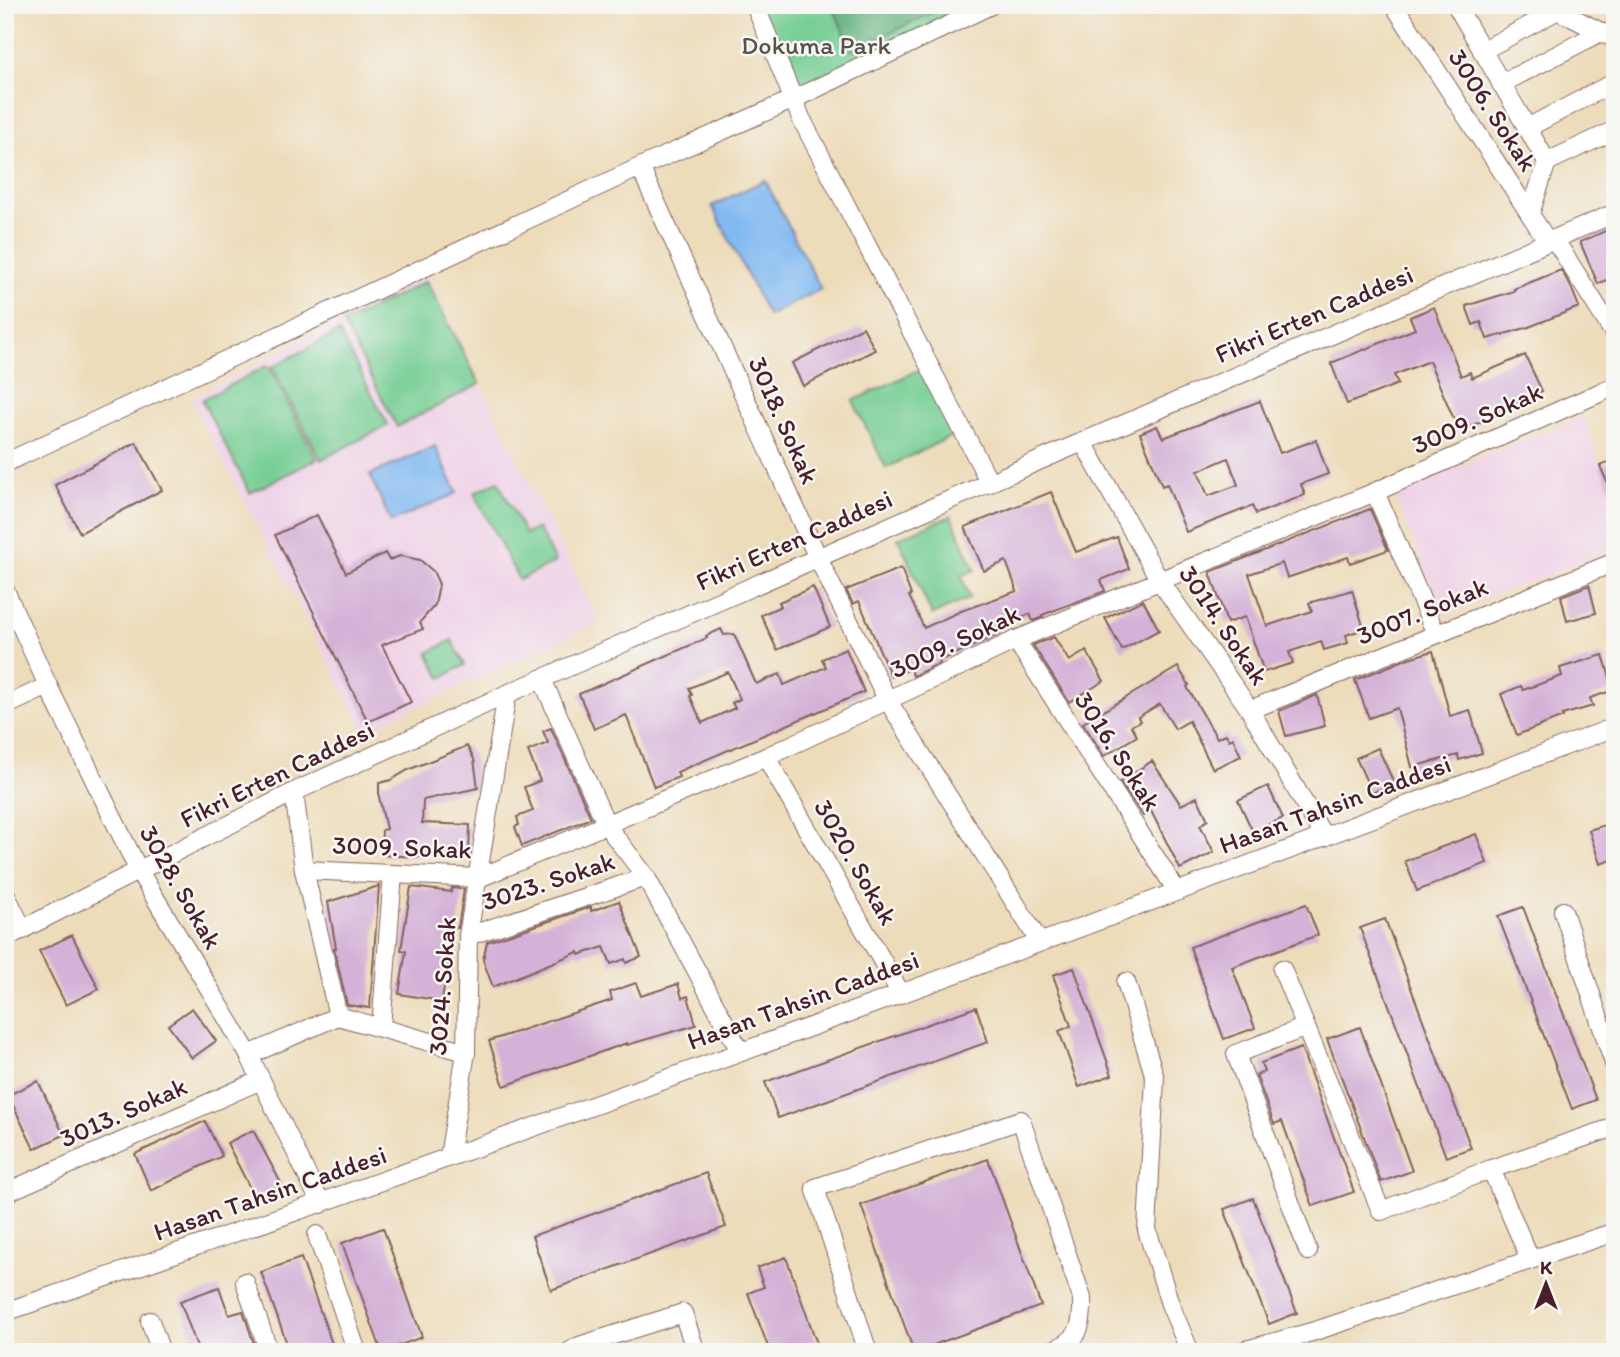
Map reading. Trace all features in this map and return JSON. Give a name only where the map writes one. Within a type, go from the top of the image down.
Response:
[{"type":"street","points":[[755,5],[801,118],[990,483]]},
{"type":"street","points":[[5,463],[640,167],[794,99],[991,5]]},
{"type":"street","name":"3006. Sokak","points":[[1394,5],[1530,214],[1552,241],[1615,335]]},
{"type":"street","points":[[1461,7],[1482,51],[1547,162]]},
{"type":"street","points":[[1482,51],[1553,8],[1608,35]]},
{"type":"street","points":[[1501,84],[1608,35]]},
{"type":"street","points":[[1527,128],[1615,82]]},
{"type":"street","points":[[1530,214],[1547,162],[1615,130]]},
{"type":"street","name":"3018. Sokak","points":[[640,167],[818,558],[888,701],[1039,941]]},
{"type":"street","name":"Fikri Erten Caddesi","points":[[5,939],[294,792],[507,694],[1615,213]]},
{"type":"street","name":"3009. Sokak","points":[[304,870],[479,878],[766,757],[1016,640],[1375,492],[1615,386]]},
{"type":"street","name":"3014. Sokak","points":[[1083,442],[1160,581],[1250,710],[1324,836]]},
{"type":"street","points":[[1375,492],[1436,634]]},
{"type":"street","name":"3007. Sokak","points":[[1250,710],[1615,562]]},
{"type":"street","name":"3028. Sokak","points":[[5,590],[138,872],[249,1055],[321,1205]]},
{"type":"street","name":"3016. Sokak","points":[[1016,640],[1177,891]]},
{"type":"street","points":[[542,679],[607,826],[646,877],[740,1051]]},
{"type":"street","points":[[5,706],[48,686]]},
{"type":"street","name":"3024. Sokak","points":[[449,1157],[466,1052],[468,936],[507,694]]},
{"type":"street","name":"Hasan Tahsin Caddesi","points":[[5,1312],[321,1205],[1615,727]]},
{"type":"street","name":"3020. Sokak","points":[[766,757],[900,992]]},
{"type":"street","points":[[294,792],[304,870],[338,1016]]},
{"type":"street","points":[[381,1028],[393,874]]},
{"type":"street","name":"3023. Sokak","points":[[468,936],[646,877]]},
{"type":"street","points":[[5,893],[23,930]]},
{"type":"street","points":[[1563,911],[1615,1066]]},
{"type":"street","points":[[1282,969],[1381,1211],[1491,1169],[1615,1127]]},
{"type":"street","points":[[1126,982],[1155,1078],[1147,1230],[1170,1304],[1190,1352]]},
{"type":"street","points":[[249,1055],[338,1016],[466,1052]]},
{"type":"street","points":[[1306,1027],[1236,1054],[1308,1251]]},
{"type":"street","name":"3013. Sokak","points":[[5,1192],[261,1080]]},
{"type":"street","points":[[868,1352],[815,1188],[1021,1120],[1082,1298],[1083,1317],[1079,1331],[1065,1346],[1048,1352]]},
{"type":"street","points":[[1491,1169],[1530,1259]]},
{"type":"street","points":[[1239,1352],[1315,1331],[1615,1232]]},
{"type":"street","points":[[317,1235],[357,1352]]},
{"type":"street","points":[[245,1282],[269,1352]]},
{"type":"street","points":[[569,1352],[579,1346],[683,1313],[696,1352]]},
{"type":"street","points":[[150,1321],[161,1352]]},
{"type":"shaded area","points":[[427,275],[599,623],[365,731],[190,399]]},
{"type":"shaded area","points":[[1583,417],[1615,505],[1615,549],[1444,614],[1393,493]]},
{"type":"green space","name":"Dokuma Park","points":[[755,5],[995,5],[794,99]]},
{"type":"green space","points":[[832,5],[948,5],[852,51]]},
{"type":"green space","points":[[426,281],[480,384],[397,427],[343,323]]},
{"type":"green space","points":[[339,332],[388,425],[321,460],[272,367]]},
{"type":"green space","points":[[268,365],[317,459],[250,493],[202,400]]},
{"type":"green space","points":[[922,368],[954,435],[886,468],[853,401]]},
{"type":"green space","points":[[498,481],[525,534],[538,528],[555,562],[519,580],[474,493]]},
{"type":"green space","points":[[951,516],[975,570],[961,576],[970,598],[932,615],[898,538]]},
{"type":"green space","points":[[452,640],[465,665],[441,678],[428,653]]},
{"type":"water","points":[[765,180],[821,289],[768,316],[712,206]]},
{"type":"water","points":[[435,446],[457,493],[391,522],[370,475]]},
{"type":"building","points":[[1612,228],[1615,235],[1615,276],[1598,284],[1580,242]]},
{"type":"building","points":[[1561,270],[1579,307],[1529,327],[1487,339],[1481,322],[1473,325],[1466,306],[1514,291]]},
{"type":"building","points":[[1434,307],[1461,376],[1470,372],[1472,378],[1525,355],[1542,391],[1459,431],[1429,361],[1394,375],[1398,384],[1347,404],[1331,363],[1415,329],[1410,317]]},
{"type":"building","points":[[863,327],[875,350],[803,386],[792,363]]},
{"type":"building","points":[[1260,401],[1280,453],[1316,440],[1328,474],[1301,484],[1305,495],[1256,514],[1252,506],[1186,532],[1167,484],[1162,486],[1140,433],[1157,426],[1163,438]],"holes":[[[1228,458],[1238,485],[1208,496],[1198,471]]]},
{"type":"building","points":[[136,442],[162,490],[80,533],[55,485]]},
{"type":"building","points":[[1615,459],[1615,500],[1600,466]]},
{"type":"building","points":[[1051,492],[1076,552],[1117,537],[1129,569],[1101,580],[1105,591],[1033,621],[1030,614],[997,627],[1000,634],[939,661],[940,663],[913,676],[910,669],[891,677],[859,601],[853,604],[846,590],[901,568],[911,595],[909,596],[924,628],[961,611],[1017,591],[1006,561],[984,571],[965,527]]},
{"type":"building","points":[[1370,509],[1388,550],[1350,563],[1348,557],[1287,578],[1282,563],[1249,574],[1267,626],[1312,611],[1309,603],[1352,590],[1364,629],[1346,635],[1348,643],[1324,650],[1321,641],[1289,652],[1293,663],[1264,672],[1245,617],[1227,623],[1210,572]]},
{"type":"building","points":[[317,515],[346,573],[385,553],[389,560],[400,556],[420,560],[433,571],[439,584],[435,605],[420,622],[423,629],[382,645],[411,702],[368,722],[275,535]]},
{"type":"building","points":[[1589,585],[1596,613],[1567,621],[1561,596]]},
{"type":"building","points":[[813,587],[830,627],[777,650],[761,615],[781,606],[779,602]]},
{"type":"building","points":[[1143,600],[1159,630],[1122,650],[1105,618]]},
{"type":"building","points":[[721,629],[724,635],[734,634],[756,684],[780,674],[784,685],[826,667],[822,659],[846,649],[864,692],[677,772],[679,777],[654,787],[626,715],[594,729],[579,694],[707,638],[706,636]],"holes":[[[728,672],[740,699],[732,703],[735,708],[702,723],[689,688]]]},
{"type":"building","points":[[1054,637],[1069,661],[1086,651],[1104,681],[1069,702],[1033,645]]},
{"type":"building","points":[[1433,651],[1450,716],[1470,710],[1482,753],[1459,760],[1458,755],[1412,767],[1397,708],[1369,718],[1355,680]]},
{"type":"building","points":[[1603,655],[1614,690],[1590,698],[1593,706],[1562,715],[1563,717],[1517,735],[1501,694],[1521,686],[1523,690],[1562,676],[1560,668]]},
{"type":"building","points":[[1178,667],[1217,738],[1226,734],[1229,740],[1233,738],[1241,756],[1213,769],[1189,721],[1175,729],[1160,704],[1138,717],[1140,721],[1131,726],[1137,736],[1104,756],[1083,723]]},
{"type":"building","points":[[1317,695],[1325,726],[1286,736],[1279,711]]},
{"type":"building","points":[[551,728],[591,818],[522,846],[515,827],[519,825],[517,817],[533,811],[524,787],[540,781],[528,751],[548,743],[543,731]]},
{"type":"building","points":[[467,746],[474,759],[478,788],[423,800],[422,823],[470,825],[469,853],[420,851],[420,857],[381,855],[382,830],[386,829],[379,797],[379,783]]},
{"type":"building","points":[[1378,748],[1394,783],[1372,793],[1356,758]]},
{"type":"building","points":[[1152,761],[1181,805],[1197,797],[1208,820],[1200,825],[1214,852],[1180,869],[1151,811],[1143,816],[1120,782]]},
{"type":"building","points":[[1268,786],[1283,818],[1253,832],[1238,800]]},
{"type":"building","points":[[1605,825],[1610,839],[1615,837],[1615,859],[1600,864],[1589,830]]},
{"type":"building","points":[[1476,834],[1487,863],[1417,891],[1405,861]]},
{"type":"building","points":[[379,886],[370,1008],[347,1005],[334,948],[328,902]]},
{"type":"building","points":[[411,887],[451,892],[452,888],[464,889],[458,928],[453,927],[442,1001],[399,994],[406,951],[401,950]]},
{"type":"building","points":[[619,901],[641,957],[626,963],[625,959],[611,964],[604,947],[579,955],[578,952],[493,987],[483,960],[487,942],[591,907],[591,911]]},
{"type":"building","points":[[1306,904],[1318,935],[1232,967],[1255,1028],[1224,1039],[1190,947]]},
{"type":"building","points":[[1523,907],[1596,1100],[1572,1109],[1498,916]]},
{"type":"building","points":[[1385,919],[1471,1148],[1446,1157],[1360,928]]},
{"type":"building","points":[[72,935],[99,989],[66,1005],[39,951]]},
{"type":"building","points":[[1074,968],[1112,1075],[1079,1087],[1059,1031],[1071,1026],[1053,975]]},
{"type":"building","points":[[636,983],[641,996],[678,984],[682,998],[688,996],[696,1025],[627,1043],[504,1086],[489,1041],[612,1000],[610,992]]},
{"type":"building","points":[[976,1007],[988,1042],[778,1118],[765,1082]]},
{"type":"building","points":[[192,1008],[216,1041],[192,1058],[168,1025]]},
{"type":"building","points":[[1360,1027],[1412,1171],[1381,1182],[1327,1039]]},
{"type":"building","points":[[1301,1048],[1354,1192],[1313,1206],[1282,1121],[1274,1124],[1256,1075],[1264,1072],[1261,1063]]},
{"type":"building","points":[[38,1081],[64,1135],[34,1149],[8,1095]]},
{"type":"building","points":[[205,1121],[222,1156],[151,1191],[135,1154]]},
{"type":"building","points":[[253,1130],[282,1185],[255,1198],[227,1143]]},
{"type":"building","points":[[988,1159],[1041,1306],[914,1352],[861,1205]]},
{"type":"building","points":[[706,1173],[726,1227],[551,1290],[532,1236]]},
{"type":"building","points":[[1253,1198],[1297,1313],[1269,1324],[1224,1209]]},
{"type":"building","points":[[383,1228],[422,1337],[382,1352],[342,1243]]},
{"type":"building","points":[[786,1257],[820,1352],[770,1352],[748,1293],[764,1287],[757,1268]]},
{"type":"building","points":[[301,1258],[335,1352],[290,1352],[261,1272]]},
{"type":"building","points":[[219,1287],[229,1315],[243,1311],[254,1344],[241,1348],[243,1352],[199,1352],[180,1301]]}]
